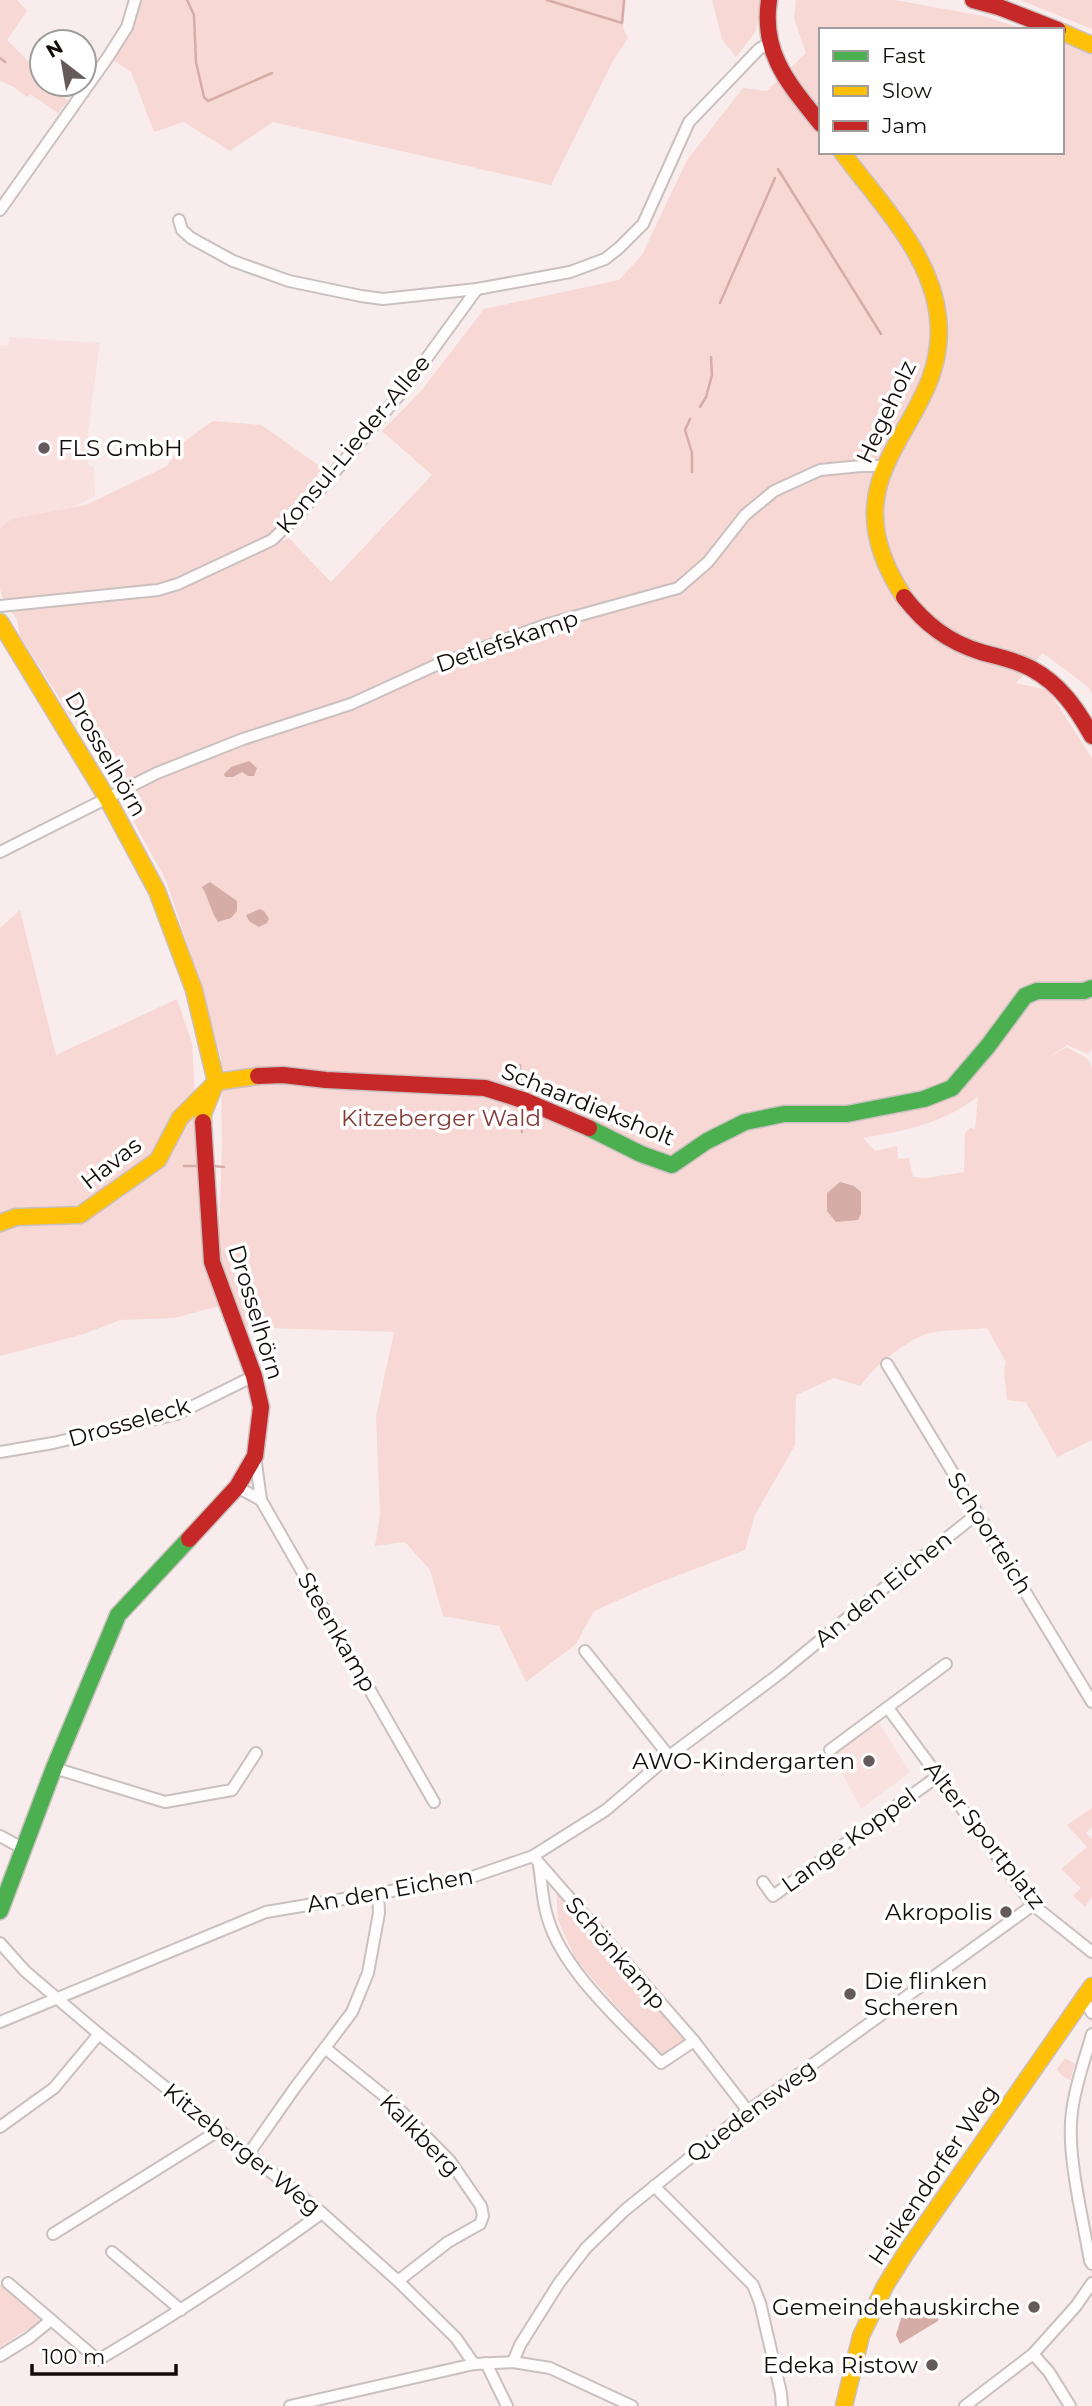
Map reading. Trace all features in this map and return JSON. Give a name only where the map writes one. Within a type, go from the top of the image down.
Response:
[{"type":"street","points":[[0,210],[108,57],[127,27],[135,0]]},
{"type":"street","points":[[769,0],[769,43],[775,61],[787,83],[819,122]]},
{"type":"street","points":[[973,0],[1010,10],[1053,28]]},
{"type":"street","points":[[1064,33],[1092,45]]},
{"type":"street","points":[[179,220],[182,230],[233,261],[289,281],[383,299],[477,289],[570,272],[605,259],[643,224],[689,122],[759,49],[769,43]]},
{"type":"street","name":"Hegeholz","points":[[844,154],[908,240],[932,289],[937,311],[938,349],[931,378],[883,466],[876,505],[882,556],[892,580],[908,604],[929,625],[958,644],[1026,665],[1042,675],[1071,701],[1092,736]]},
{"type":"street","name":"Konsul-Lieder-Allee","points":[[0,606],[158,590],[178,584],[272,540],[302,511],[396,399],[477,289]]},
{"type":"street","name":"Detlefskamp","points":[[107,798],[157,773],[243,739],[351,704],[459,657],[548,624],[678,589],[708,562],[745,515],[774,491],[820,470],[883,466]]},
{"type":"street","name":"Drosselhörn","points":[[0,622],[107,798],[157,891],[194,990],[216,1082],[203,1114],[212,1262],[254,1376],[261,1407],[255,1456],[237,1487],[118,1615],[22,1848],[0,1911]]},
{"type":"street","points":[[0,852],[107,798]]},
{"type":"street","name":"Schaardieksholt","points":[[216,1082],[283,1075],[326,1080],[485,1088],[509,1094],[659,1162],[672,1165],[707,1141],[745,1122],[784,1114],[847,1114],[924,1100],[952,1088],[988,1046],[1024,996],[1037,990],[1084,991],[1092,988]]},
{"type":"street","name":"Havas","points":[[0,1223],[16,1217],[80,1215],[158,1160],[180,1118],[216,1082]]},
{"type":"street","name":"Schoorteich","points":[[887,1364],[1092,1702]]},
{"type":"street","name":"Drosseleck","points":[[0,1452],[53,1443],[177,1414],[254,1376]]},
{"type":"street","name":"Steenkamp","points":[[255,1456],[261,1500],[433,1802]]},
{"type":"street","points":[[237,1487],[261,1500]]},
{"type":"street","name":"An den Eichen","points":[[0,2022],[267,1912],[469,1878],[536,1861],[606,1810],[669,1756],[779,1674],[977,1514]]},
{"type":"street","points":[[585,1651],[669,1756]]},
{"type":"street","points":[[830,1751],[946,1664]]},
{"type":"street","name":"Alter Sportplatz","points":[[888,1708],[1033,1905],[1092,1952]]},
{"type":"street","points":[[54,1768],[164,1802],[232,1790],[256,1753]]},
{"type":"street","name":"Lange Koppel","points":[[763,1882],[773,1896],[938,1776]]},
{"type":"street","points":[[0,1836],[22,1848]]},
{"type":"street","name":"Schönkamp","points":[[536,1861],[548,1920],[569,1962],[610,2009],[661,2063],[694,2041]]},
{"type":"street","name":"Schönkamp","points":[[536,1861],[694,2041],[748,2111]]},
{"type":"street","points":[[247,2156],[352,2012],[368,1973],[379,1913],[378,1894]]},
{"type":"street","name":"Quedensweg","points":[[513,2362],[520,2345],[559,2283],[596,2236],[748,2111],[1033,1905]]},
{"type":"street","name":"Kitzeberger Weg","points":[[0,1943],[25,1971],[99,2034],[247,2156],[322,2213],[398,2281],[480,2364],[507,2406]]},
{"type":"street","name":"Heikendorfer Weg","points":[[844,2406],[861,2336],[885,2287],[907,2251],[1092,1986]]},
{"type":"street","points":[[1082,2000],[1092,2013]]},
{"type":"street","points":[[0,2127],[54,2088],[99,2034]]},
{"type":"street","points":[[1092,2034],[1076,2092],[1070,2131],[1092,2264]]},
{"type":"street","name":"Kalkberg","points":[[325,2048],[393,2104],[450,2161],[481,2206],[483,2216],[480,2224],[448,2242],[398,2281]]},
{"type":"street","points":[[53,2234],[218,2131]]},
{"type":"street","points":[[654,2186],[753,2284],[760,2303],[782,2406]]},
{"type":"street","points":[[8,2283],[98,2360],[252,2264],[322,2213]]},
{"type":"street","points":[[112,2252],[181,2310]]},
{"type":"street","points":[[965,2406],[1033,2354],[1064,2320],[1092,2283]]},
{"type":"street","points":[[0,2356],[51,2320]]},
{"type":"street","points":[[1033,2354],[1049,2372],[1070,2406]]},
{"type":"street","points":[[290,2406],[480,2364],[513,2362],[550,2368],[632,2406]]},
{"type":"shaded area","name":"FLS GmbH","points":[[10,337],[100,343],[88,431],[88,464],[94,468],[95,496],[68,510],[11,519],[0,529],[0,345],[8,346]]},
{"type":"shaded area","points":[[249,761],[257,768],[254,776],[242,772],[233,777],[225,777],[224,774],[231,767]]},
{"type":"shaded area","points":[[210,882],[237,901],[237,911],[231,918],[218,922],[215,918],[202,887]]},
{"type":"shaded area","points":[[260,909],[269,919],[259,927],[249,921],[246,915]]},
{"type":"shaded area","points":[[840,1182],[854,1186],[861,1192],[861,1214],[858,1220],[836,1222],[827,1211],[827,1193]]},
{"type":"shaded area","name":"AWO-Kindergarten","points":[[875,1717],[910,1772],[861,1809],[830,1750]]},
{"type":"shaded area","points":[[915,2301],[939,2315],[938,2321],[900,2344],[896,2335],[901,2320],[905,2310]]},
{"type":"green space","points":[[0,0],[17,0],[27,11],[7,40],[28,61],[28,96],[0,81]]},
{"type":"green space","points":[[135,0],[626,0],[623,28],[628,38],[613,61],[551,185],[273,122],[230,151],[184,122],[154,132],[131,72],[108,57]]},
{"type":"green space","points":[[712,0],[761,0],[756,31],[736,57],[722,39]]},
{"type":"green space","name":"Kitzeberger Wald","points":[[796,0],[895,0],[983,16],[1022,28],[819,28],[819,154],[1064,154],[1064,42],[1092,55],[1092,693],[1088,687],[1043,653],[1016,683],[1048,690],[1092,758],[1092,1049],[1088,1054],[1067,1045],[1048,1058],[1067,1047],[1088,1059],[1092,1068],[1092,1440],[1057,1457],[1026,1402],[1007,1400],[1004,1371],[1006,1362],[987,1328],[926,1334],[890,1356],[861,1386],[834,1378],[796,1395],[795,1445],[755,1515],[745,1550],[650,1586],[594,1611],[576,1644],[526,1682],[499,1626],[443,1616],[430,1570],[405,1542],[375,1546],[380,1515],[376,1416],[394,1332],[241,1327],[218,1260],[222,1145],[221,1059],[200,982],[166,880],[108,775],[20,636],[17,620],[3,599],[0,589],[0,529],[11,519],[86,505],[167,466],[185,441],[213,421],[261,425],[327,471],[269,546],[289,538],[331,582],[432,475],[382,431],[421,391],[484,309],[619,280],[642,255],[687,160],[743,88],[767,91],[806,53],[794,18]],"holes":[[[978,1096],[975,1129],[970,1128],[965,1133],[964,1172],[927,1178],[913,1177],[909,1158],[898,1159],[897,1146],[875,1151],[863,1138],[893,1133],[938,1119]]]},
{"type":"green space","points":[[1020,0],[1092,0],[1092,29]]},
{"type":"green space","points":[[36,98],[65,98],[68,101],[58,113]]},
{"type":"green space","points":[[20,910],[56,1055],[177,999],[192,1043],[204,1259],[220,1306],[174,1318],[120,1320],[84,1334],[0,1356],[0,928]]},
{"type":"green space","points":[[1092,1808],[1092,1827],[1086,1833],[1092,1839],[1092,1897],[1085,1907],[1073,1896],[1081,1888],[1061,1869],[1087,1847],[1067,1825]]},
{"type":"green space","points":[[556,1888],[685,2041],[662,2058],[576,1960],[558,1920]]},
{"type":"green space","points":[[1065,2058],[1075,2064],[1070,2080],[1057,2069]]},
{"type":"green space","points":[[0,2284],[44,2319],[0,2347]]},
{"type":"waterway","points":[[187,0],[194,15],[196,62],[204,97],[208,101],[272,73]]},
{"type":"waterway","points":[[547,0],[622,23],[624,0]]},
{"type":"waterway","points":[[0,58],[5,62]]},
{"type":"waterway","points":[[778,169],[881,334]]},
{"type":"waterway","points":[[720,303],[775,178]]},
{"type":"waterway","points":[[700,407],[706,397],[712,375],[711,357]]},
{"type":"waterway","points":[[690,419],[685,430],[692,453],[692,472]]},
{"type":"waterway","points":[[520,1065],[522,1094]]},
{"type":"waterway","points":[[521,1113],[522,1132]]},
{"type":"waterway","points":[[184,1166],[200,1166]]},
{"type":"waterway","points":[[213,1166],[224,1167]]},
{"type":"traffic: fast","points":[[589,1128],[641,1154],[672,1165],[707,1141],[745,1122],[784,1114],[847,1114],[924,1099],[952,1088],[1025,996],[1037,991],[1084,991],[1092,988]]},
{"type":"traffic: fast","points":[[0,1911],[54,1768],[118,1615],[189,1539]]},
{"type":"traffic: slow","points":[[1064,33],[1092,45]]},
{"type":"traffic: slow","points":[[844,154],[914,250],[925,271],[938,317],[937,355],[926,389],[880,480],[875,513],[881,552],[904,597]]},
{"type":"traffic: slow","points":[[0,622],[107,798],[157,891],[194,990],[216,1082],[203,1114],[203,1122]]},
{"type":"traffic: slow","points":[[0,1223],[16,1217],[80,1215],[158,1160],[180,1118],[216,1082],[258,1076]]},
{"type":"traffic: slow","points":[[844,2406],[861,2336],[885,2286],[1092,1986]]},
{"type":"traffic: jam","points":[[769,0],[769,37],[773,52],[788,81],[819,121]]},
{"type":"traffic: jam","points":[[973,0],[1053,28]]},
{"type":"traffic: jam","points":[[904,597],[920,616],[948,637],[969,648],[1020,663],[1042,675],[1067,698],[1092,736]]},
{"type":"traffic: jam","points":[[258,1076],[283,1075],[326,1080],[485,1088],[526,1101],[589,1128]]},
{"type":"traffic: jam","points":[[189,1539],[237,1487],[255,1456],[261,1407],[254,1376],[212,1262],[203,1122]]},
{"type":"place","name":"FLS GmbH","points":[[44,448]]},
{"type":"place","name":"AWO-Kindergarten","points":[[869,1761]]},
{"type":"place","name":"Akropolis","points":[[1006,1912]]},
{"type":"place","name":"Die flinken Scheren","points":[[850,1994]]},
{"type":"place","name":"Gemeindehauskirche","points":[[1034,2307]]},
{"type":"place","name":"Edeka Ristow","points":[[932,2365]]}]
